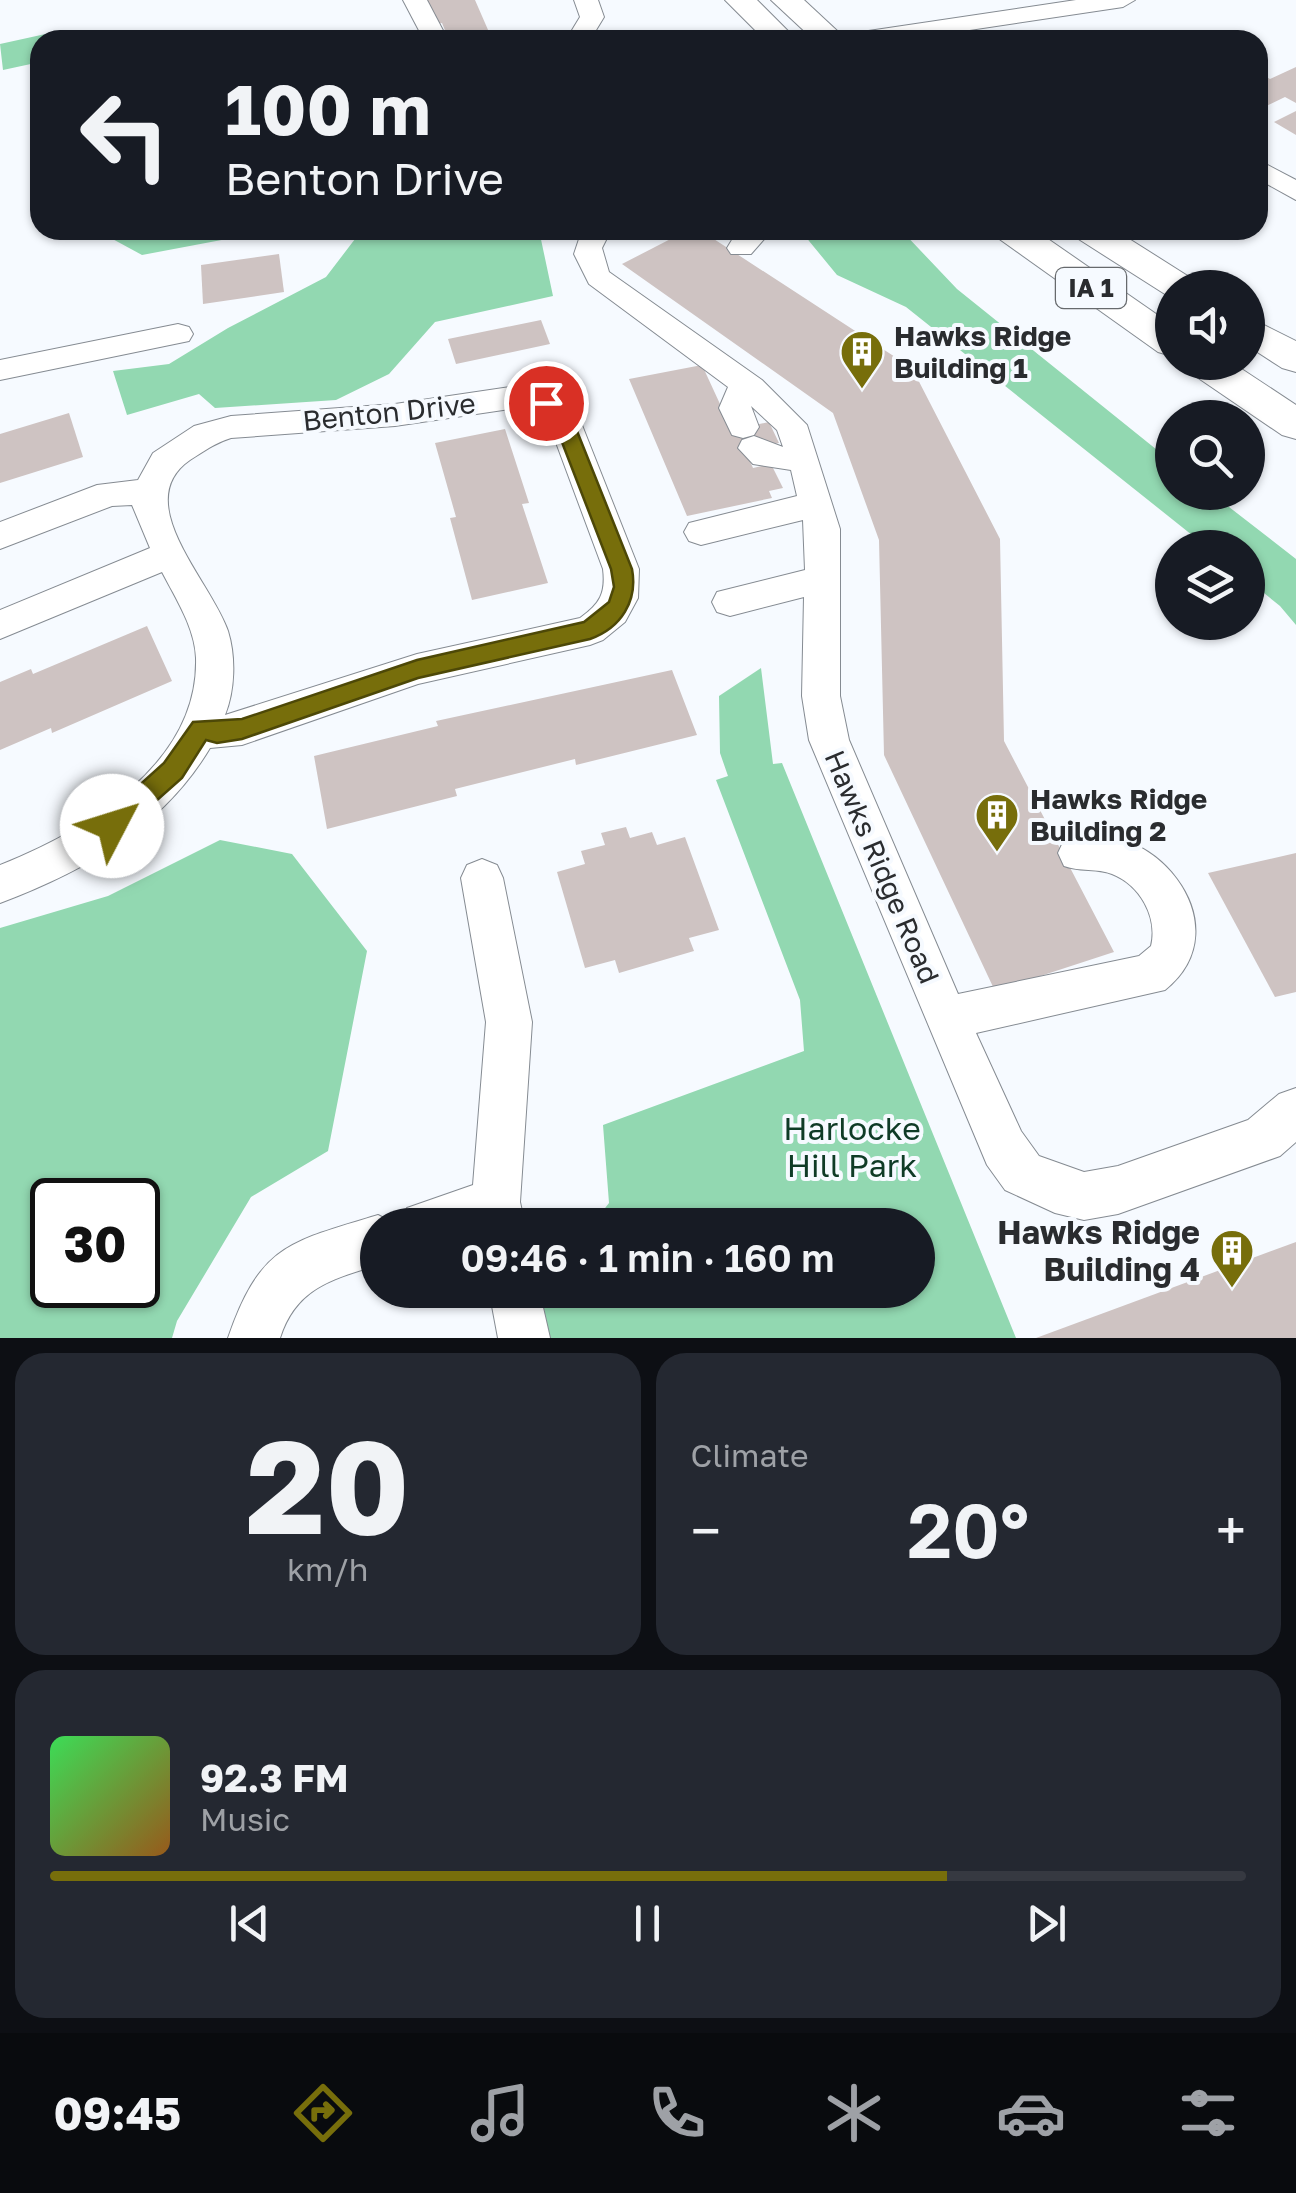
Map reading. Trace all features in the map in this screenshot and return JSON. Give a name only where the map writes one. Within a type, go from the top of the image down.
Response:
[{"type":"main road","points":[[740,0],[772,30]]},
{"type":"main road","points":[[786,0],[820,30]]},
{"type":"main road","name":"IA 1","points":[[1025,240],[1155,330]]},
{"type":"main road","name":"IA 1","points":[[1106,240],[1155,271]]},
{"type":"main road","points":[[1265,340],[1296,359]]},
{"type":"main road","points":[[1229,380],[1296,425]]},
{"type":"street","points":[[403,0],[417,30]]},
{"type":"street","points":[[415,0],[431,30]]},
{"type":"street","points":[[584,30],[592,17],[586,0]]},
{"type":"street","points":[[924,30],[1110,1]]},
{"type":"street","points":[[1028,15],[1042,30]]},
{"type":"street","points":[[1268,174],[1296,192]]},
{"type":"street","name":"Hawks Ridge Road","points":[[589,240],[586,252],[589,264],[599,278],[751,388],[776,408],[790,426],[804,458],[823,529],[822,696],[829,740],[946,1018],[1004,1148],[1022,1173],[1084,1196],[1118,1190],[1263,1139],[1296,1111]]},
{"type":"street","points":[[0,370],[178,334]]},
{"type":"street","points":[[751,388],[737,395],[734,408],[760,455],[804,458]]},
{"type":"street","name":"Benton Drive","points":[[148,492],[165,461],[181,447],[205,434],[231,427],[395,415],[532,398],[562,416],[621,569],[625,587],[618,606],[607,620],[590,630],[417,669],[242,729],[217,734],[201,729]]},
{"type":"street","points":[[0,536],[108,494],[148,492],[150,514],[209,629],[216,657],[211,702],[201,729],[173,771],[134,809],[88,842],[0,884]]},
{"type":"street","points":[[701,532],[817,504]]},
{"type":"street","points":[[0,625],[171,554]]},
{"type":"street","points":[[730,602],[822,580]]},
{"type":"street","points":[[946,1018],[1149,975],[1170,957],[1176,928],[1167,899],[1155,885],[1143,872],[1112,855],[1079,854]]},
{"type":"street","points":[[482,878],[509,1022],[498,1208]]},
{"type":"street","points":[[254,1338],[264,1303],[294,1267],[360,1246]]},
{"type":"green space","points":[[30,37],[30,64],[3,70],[0,44]]},
{"type":"green space","points":[[114,240],[221,240],[142,255]]},
{"type":"green space","points":[[354,240],[541,240],[553,296],[435,322],[389,374],[336,400],[215,408],[199,394],[127,415],[113,371],[169,364],[326,277]]},
{"type":"green space","points":[[808,240],[910,240],[957,289],[1155,448],[1155,506],[906,307],[837,275]]},
{"type":"green space","points":[[1161,510],[1233,510],[1259,530],[1186,530]]},
{"type":"green space","points":[[1265,535],[1296,559],[1296,625],[1265,594]]},
{"type":"green space","name":"Harlocke Hill Park","points":[[761,668],[773,764],[782,763],[1016,1338],[550,1338],[544,1308],[935,1308],[935,1208],[605,1208],[609,1203],[603,1125],[804,1051],[800,1000],[716,780],[728,776],[720,753],[719,696]]},
{"type":"green space","points":[[220,840],[292,854],[367,951],[328,1151],[251,1197],[177,1321],[172,1338],[0,1338],[0,928],[108,896]]},
{"type":"building","points":[[426,0],[475,0],[488,30],[445,30],[442,23],[436,24]]},
{"type":"building","points":[[1296,67],[1296,103],[1285,97],[1268,105],[1270,79]]},
{"type":"building","points":[[1296,111],[1296,135],[1274,122]]},
{"type":"building","name":"Hawks Ridge Building 2","points":[[669,240],[715,240],[912,368],[1000,539],[1004,741],[1114,952],[995,991],[884,755],[879,540],[833,413],[622,264]]},
{"type":"building","points":[[279,254],[284,292],[203,304],[201,265]]},
{"type":"building","points":[[541,320],[550,344],[456,364],[448,339]]},
{"type":"building","points":[[702,365],[732,430],[769,422],[779,443],[745,450],[753,468],[771,464],[783,488],[769,491],[772,498],[687,516],[629,379]]},
{"type":"building","points":[[69,413],[83,457],[0,483],[0,434]]},
{"type":"building","points":[[505,429],[529,503],[522,504],[548,583],[472,600],[450,518],[456,517],[435,443]]},
{"type":"building","points":[[147,626],[172,681],[52,733],[51,728],[0,750],[0,682],[31,669],[33,674]]},
{"type":"building","points":[[672,670],[697,735],[576,765],[575,759],[455,789],[457,796],[327,829],[314,756],[438,726],[436,721]]},
{"type":"building","points":[[626,827],[630,838],[652,832],[657,845],[685,837],[719,930],[689,938],[694,951],[619,973],[615,960],[585,968],[557,872],[585,864],[581,851],[605,845],[601,833]]},
{"type":"building","points":[[1296,853],[1296,992],[1275,997],[1208,873]]},
{"type":"building","name":"Hawks Ridge Building 4","points":[[1296,1242],[1296,1338],[1036,1338]]},
{"type":"place","name":"Hawks Ridge Building 1","points":[[862,390]]},
{"type":"place","name":"Hawks Ridge Building 2","points":[[997,853]]},
{"type":"place","name":"Hawks Ridge Building 4","points":[[1232,1289]]},
{"type":"route","points":[[112,826],[173,771],[201,729],[217,734],[242,729],[417,669],[590,630],[607,620],[625,587],[621,569],[562,416],[546,403]]}]
